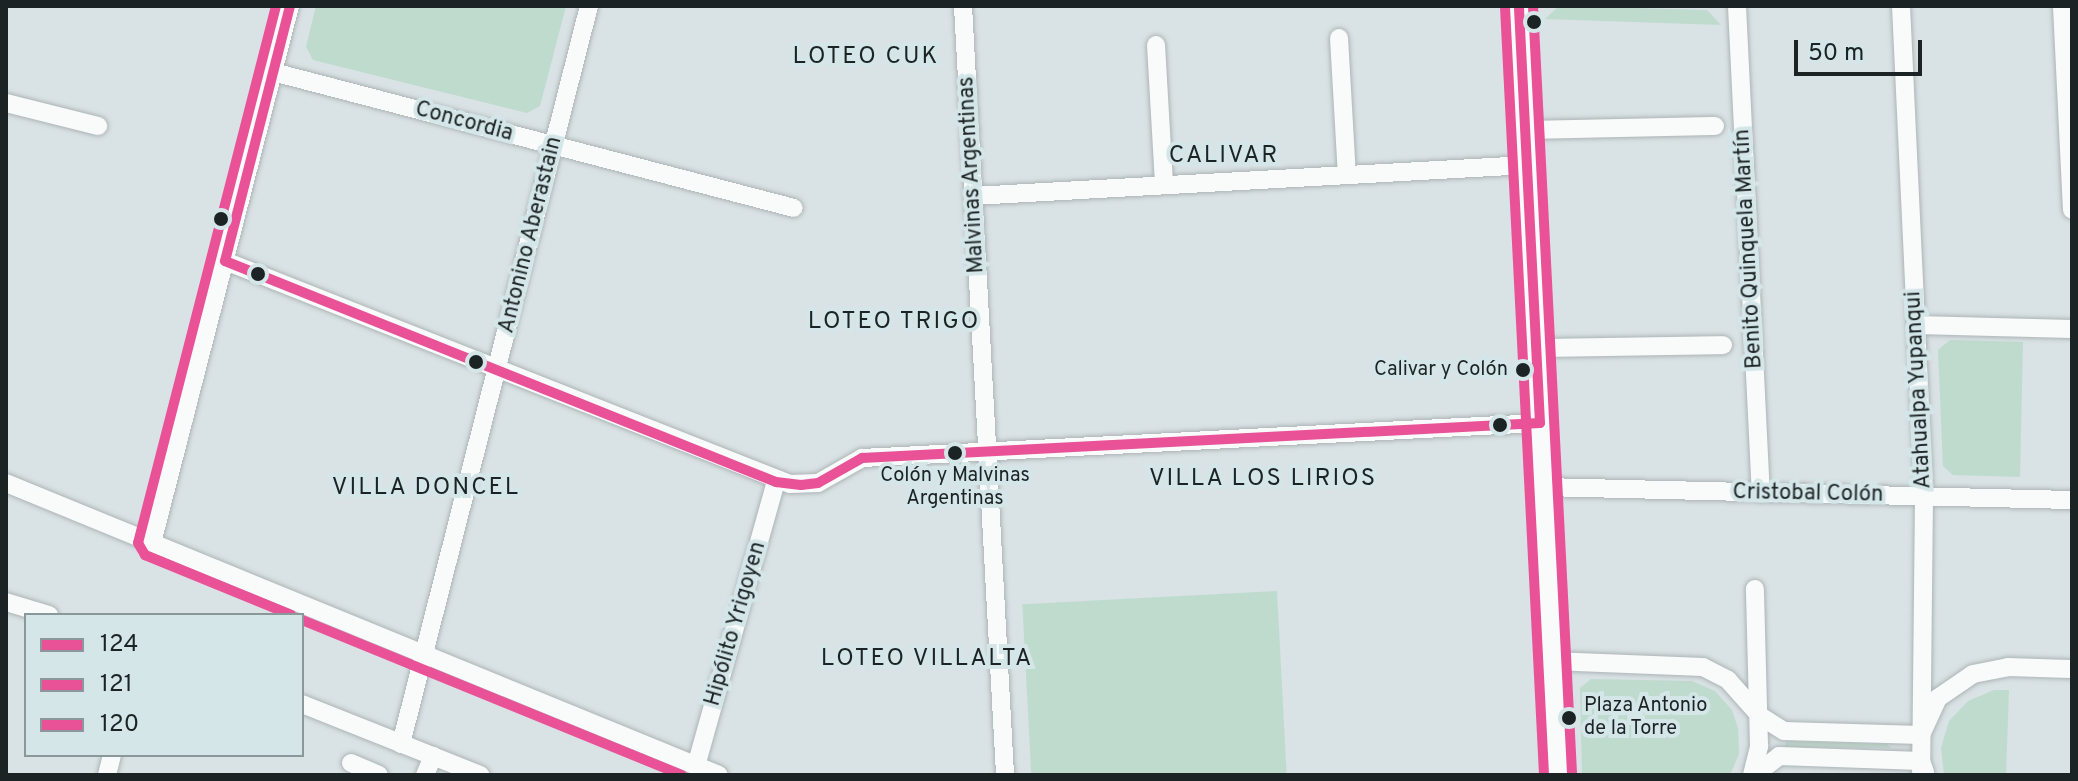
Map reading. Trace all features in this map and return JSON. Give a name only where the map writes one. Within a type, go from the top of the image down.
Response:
[{"type":"main road","points":[[1519,6],[1558,775]]},
{"type":"street","points":[[152,543],[290,6]]},
{"type":"street","name":"Antonino Aberastain","points":[[401,744],[589,6]]},
{"type":"street","name":"Malvinas Argentinas","points":[[963,6],[1005,775]]},
{"type":"street","name":"Benito Quinquela Martín","points":[[1737,6],[1761,493]]},
{"type":"street","name":"Atahualpa Yupanqui","points":[[1901,6],[1924,497],[1923,770]]},
{"type":"street","points":[[2062,6],[2072,210]]},
{"type":"street","points":[[1339,38],[1347,175]]},
{"type":"street","points":[[1156,45],[1164,185]]},
{"type":"street","name":"Concordia","points":[[273,72],[794,208]]},
{"type":"street","points":[[6,103],[98,126]]},
{"type":"street","points":[[1525,130],[1715,126]]},
{"type":"street","points":[[973,196],[1527,165]]},
{"type":"street","points":[[225,261],[776,482],[818,483],[862,458],[1540,423]]},
{"type":"street","points":[[1916,325],[2072,329]]},
{"type":"street","points":[[1536,348],[1723,345]]},
{"type":"street","name":"Hipólito Yrigoyen","points":[[696,766],[776,482]]},
{"type":"street","points":[[6,483],[719,775]]},
{"type":"street","name":"Cristobal Colón","points":[[1543,487],[2072,500]]},
{"type":"street","points":[[1754,775],[1759,746],[1754,709],[1755,589]]},
{"type":"street","points":[[6,602],[42,613]]},
{"type":"street","points":[[1552,661],[1703,667],[1728,680],[1754,709],[1784,731],[1921,735],[1938,698],[1973,674],[2008,667],[2072,669]]},
{"type":"street","points":[[304,705],[401,744],[442,765],[480,775]]},
{"type":"street","points":[[1754,775],[1779,756],[1923,770]]},
{"type":"street","points":[[351,763],[379,775]]},
{"type":"street","points":[[425,775],[442,765]]},
{"type":"green space","points":[[316,6],[566,6],[540,106],[527,113],[313,60],[306,47]]},
{"type":"green space","points":[[1559,6],[1707,10],[1721,25],[1545,19]]},
{"type":"green space","points":[[1950,340],[2023,342],[2020,477],[1953,475],[1943,466],[1938,350]]},
{"type":"green space","points":[[1277,591],[1287,775],[1031,775],[1022,604]]},
{"type":"green space","name":"Plaza Antonio de la Torre","points":[[1591,679],[1692,681],[1715,691],[1732,710],[1738,728],[1739,754],[1730,775],[1582,775],[1580,688]]},
{"type":"green space","points":[[1994,690],[2009,690],[2006,775],[1944,775],[1941,748],[1949,721],[1968,701]]},
{"type":"green space","points":[[1786,741],[1887,744],[1891,748],[1785,747]]},
{"type":"transit line","name":"121","points":[[276,6],[138,543],[145,555],[286,613]]},
{"type":"transit line","name":"124","points":[[290,6],[225,261],[776,482],[801,485],[818,483],[862,458],[1540,423],[1519,6]]},
{"type":"transit line","name":"120","points":[[1533,6],[1572,774]]},
{"type":"transit line","name":"121","points":[[1505,7],[1544,775]]},
{"type":"transit line","name":"121","points":[[304,621],[682,775]]},
{"type":"place","name":"Calivar y Colón","points":[[1523,370]]},
{"type":"place","name":"Colón y Malvinas Argentinas","points":[[955,453]]},
{"type":"place","name":"Plaza Antonio de la Torre","points":[[1569,718]]},
{"type":"district","name":"LOTEO CUK","points":[[866,58]]},
{"type":"district","name":"CALIVAR","points":[[1224,157]]},
{"type":"district","name":"LOTEO TRIGO","points":[[894,323]]},
{"type":"district","name":"VILLA LOS LIRIOS","points":[[1263,480]]},
{"type":"district","name":"VILLA DONCEL","points":[[426,489]]},
{"type":"district","name":"LOTEO VILLALTA","points":[[927,660]]}]
